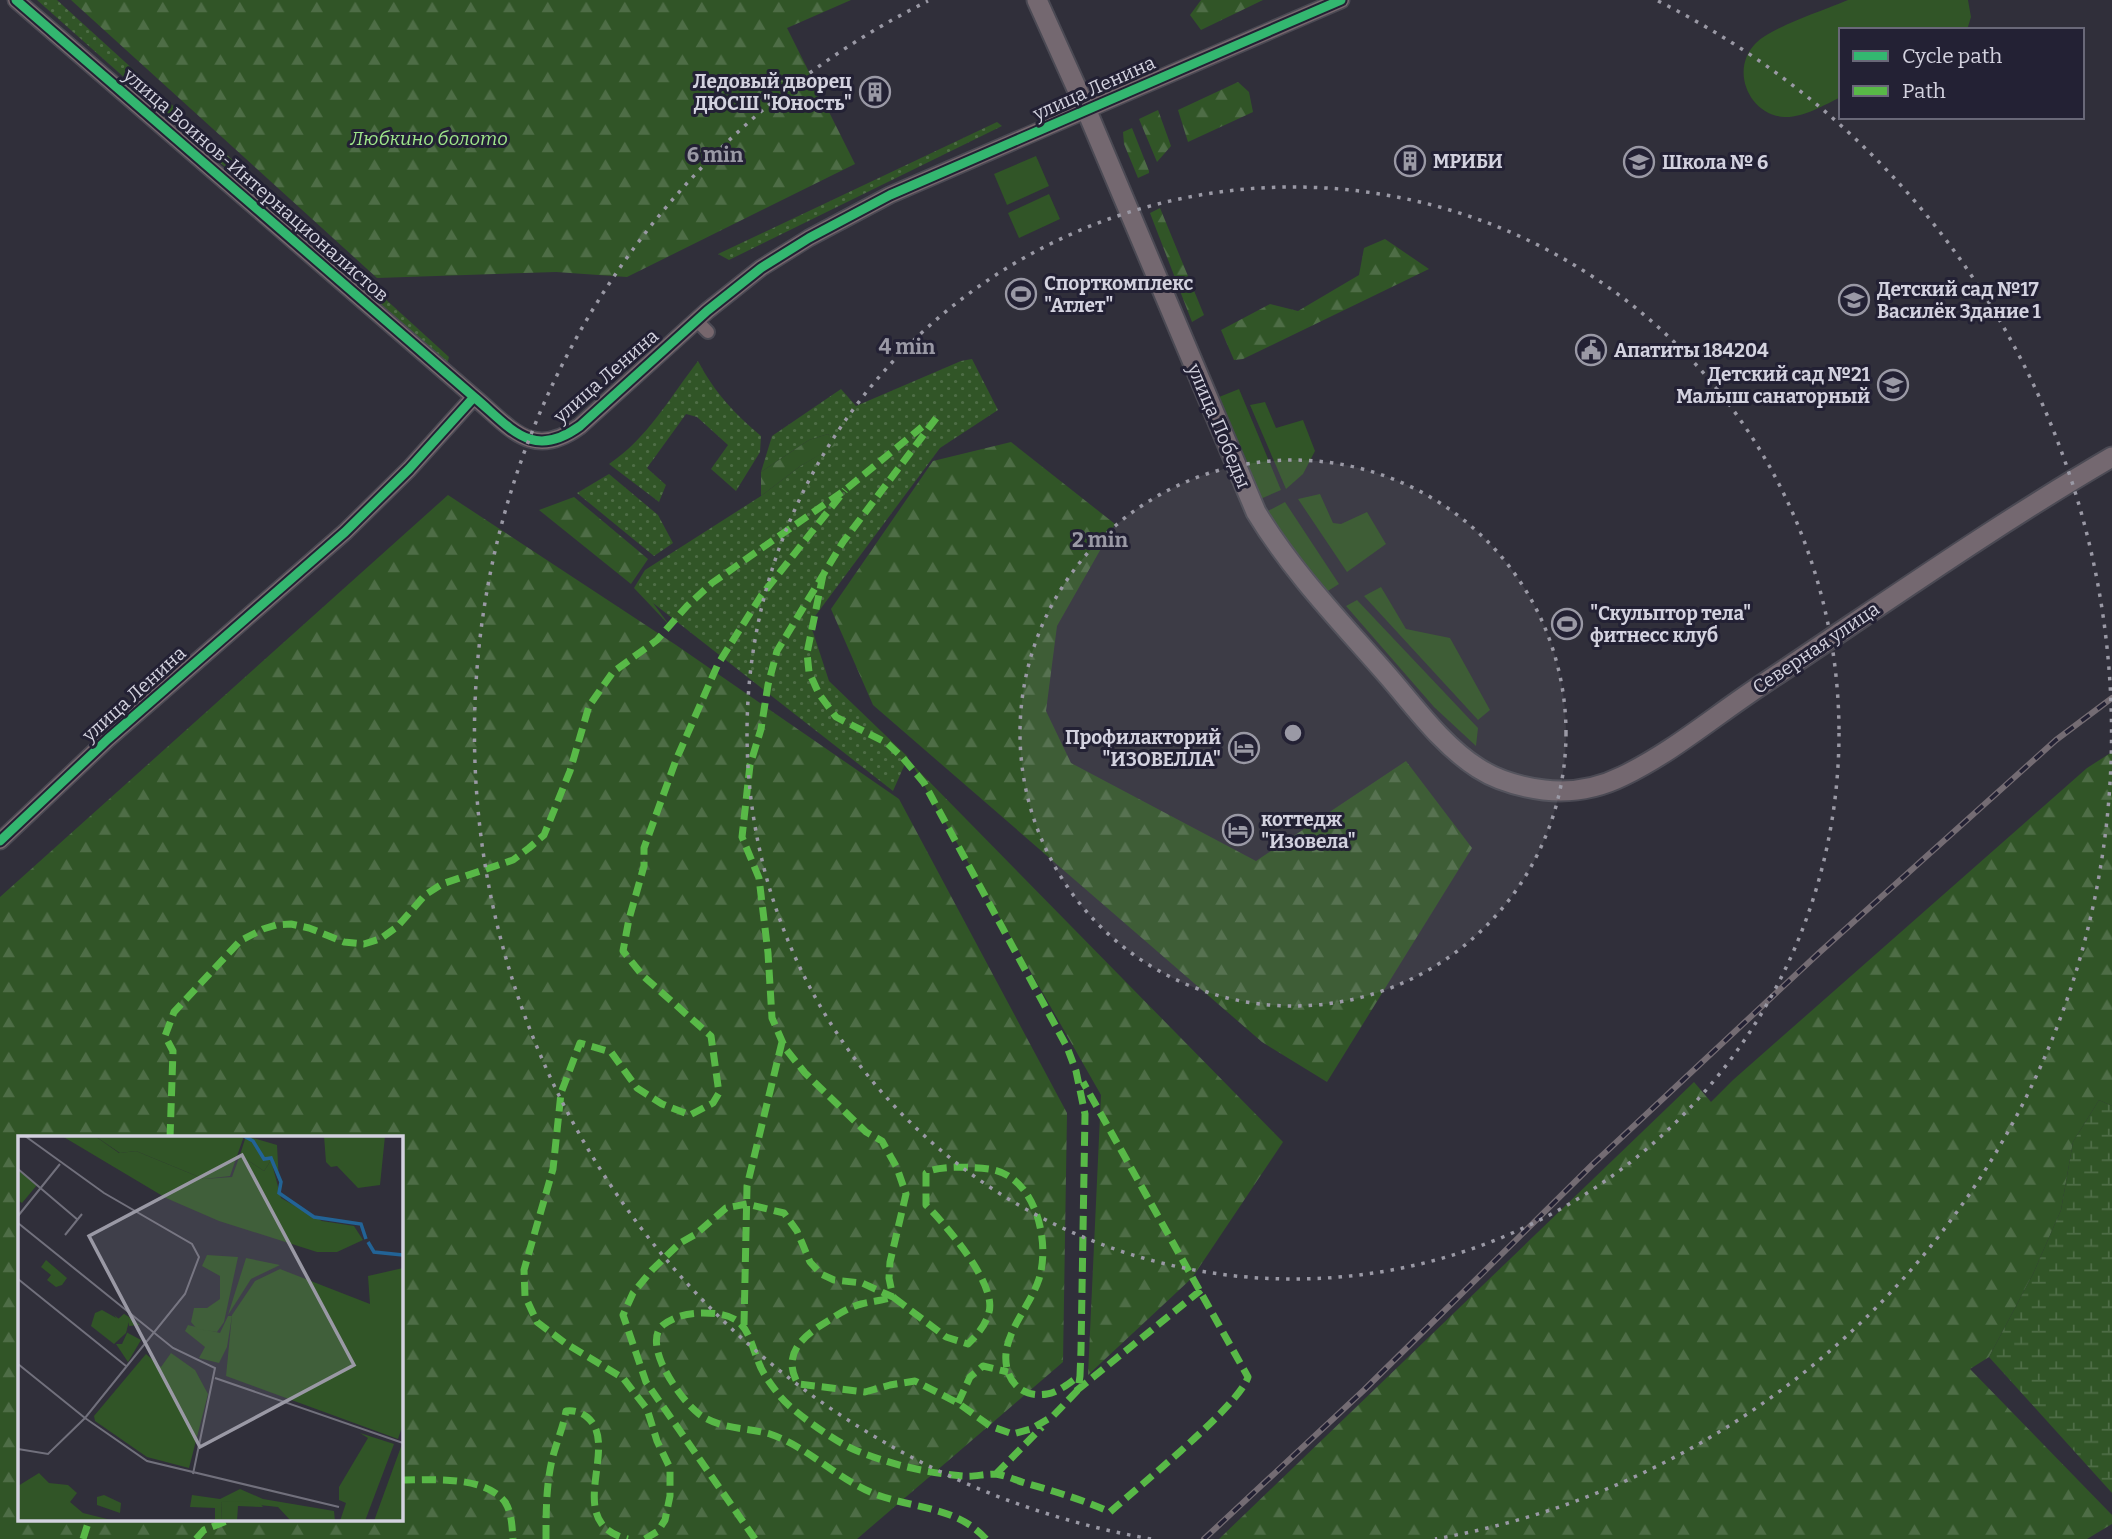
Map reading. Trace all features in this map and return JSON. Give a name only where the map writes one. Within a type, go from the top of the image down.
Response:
[{"type":"main road","name":"улица Победы","points":[[1037,0],[1086,109],[1252,503],[1278,548],[1441,736],[1478,768],[1506,781]]},
{"type":"main road","name":"Северная улица","points":[[1506,781],[1547,790],[1565,790],[1587,789],[1623,776],[1668,749],[1889,598],[2032,505],[2112,457]]},
{"type":"street","name":"улица Воинов-Интернационалистов","points":[[16,0],[474,397]]},
{"type":"street","name":"улица Ленина","points":[[0,841],[108,739],[345,532],[409,469],[474,397],[527,439],[540,443],[562,438],[589,419],[696,320],[761,268],[809,238],[890,195],[1341,0]]},
{"type":"street","points":[[696,320],[708,331]]},
{"type":"green space","points":[[37,0],[57,0],[449,357],[447,364]]},
{"type":"green space","name":"Любкино болото","points":[[71,0],[851,0],[787,28],[855,164],[627,277],[556,272],[377,278]]},
{"type":"green space","points":[[1201,0],[1263,0],[1201,30],[1190,15]]},
{"type":"green space","points":[[1848,0],[1968,0],[1971,17],[1968,28],[1839,28],[1839,98],[1791,117],[1772,114],[1761,108],[1747,90],[1744,78],[1744,66],[1755,44],[1785,25]]},
{"type":"green space","points":[[1238,82],[1249,92],[1253,112],[1188,142],[1178,110]]},
{"type":"green space","points":[[1158,110],[1171,146],[1157,162],[1139,119]]},
{"type":"green space","points":[[997,122],[1002,126],[729,260],[718,254]]},
{"type":"green space","points":[[1132,128],[1149,171],[1138,178],[1124,144],[1123,132]]},
{"type":"green space","points":[[1036,156],[1049,186],[1007,205],[994,174]]},
{"type":"green space","points":[[1049,194],[1060,219],[1019,238],[1008,213]]},
{"type":"green space","points":[[1160,208],[1204,315],[1192,322],[1150,213]]},
{"type":"green space","points":[[1385,239],[1429,269],[1243,359],[1234,360],[1221,330],[1270,304],[1298,311],[1359,275],[1364,248]]},
{"type":"green space","points":[[972,359],[998,410],[940,448],[810,623],[829,681],[908,757],[893,791],[653,603],[670,626],[634,588],[645,570],[835,445],[828,434],[809,440],[761,472],[772,436],[841,389],[856,406],[961,361]]},
{"type":"green space","points":[[698,361],[725,402],[761,436],[760,452],[736,491],[711,469],[728,445],[697,417],[686,414],[647,468],[666,485],[659,502],[609,464],[647,430]]},
{"type":"green space","points":[[1239,389],[1281,490],[1258,500],[1214,399]]},
{"type":"green space","points":[[1265,402],[1276,428],[1303,420],[1315,451],[1303,474],[1286,489],[1250,405]]},
{"type":"green space","points":[[828,434],[836,445],[799,467],[761,496],[761,472],[809,440]]},
{"type":"green space","points":[[1011,442],[1115,524],[1057,626],[1046,711],[1071,763],[1256,861],[1406,761],[1472,848],[1327,1082],[1262,1042],[873,705],[831,609],[933,461]]},
{"type":"green space","points":[[609,474],[658,515],[673,543],[654,556],[577,493]]},
{"type":"green space","points":[[1320,494],[1333,523],[1341,524],[1367,512],[1386,544],[1347,572],[1298,499]]},
{"type":"green space","points":[[448,495],[676,645],[899,799],[1067,1113],[1063,1362],[857,1539],[0,1539],[0,897]]},
{"type":"green space","points":[[574,497],[648,559],[631,584],[539,510]]},
{"type":"green space","points":[[1285,502],[1339,584],[1323,594],[1266,512]]},
{"type":"green space","points":[[1381,587],[1406,629],[1450,638],[1490,710],[1478,720],[1364,596]]},
{"type":"green space","points":[[1357,600],[1478,728],[1476,746],[1434,707],[1346,606]]},
{"type":"green space","points":[[2112,752],[2112,1106],[2099,1100],[2073,1142],[2061,1210],[2033,1274],[1989,1357],[1970,1369],[2112,1515],[2112,1524],[2087,1539],[1219,1539],[1694,1082],[1711,1102],[2087,768]]},
{"type":"green space","points":[[912,764],[1283,1142],[1192,1278],[1088,1375],[1101,1095]]},
{"type":"green space","points":[[2099,1100],[2112,1106],[2112,1493],[1989,1357],[2033,1274],[2061,1210],[2073,1142]]},
{"type":"railway","points":[[1204,1539],[1364,1390],[1592,1165],[1820,952],[2056,740],[2112,698]]},
{"type":"marked path","points":[[755,1539],[646,1382],[623,1315],[633,1293],[680,1243],[696,1234],[726,1208],[747,1204],[784,1213],[797,1231],[810,1262],[821,1274],[834,1280],[862,1283],[893,1297],[889,1278],[890,1262],[906,1194],[897,1168],[882,1141],[866,1132],[805,1073],[785,1048],[772,1018],[759,878],[742,837],[750,765],[761,729],[777,651],[843,542],[940,413]]},
{"type":"marked path","points":[[170,1136],[173,1051],[165,1036],[174,1012],[240,941],[263,929],[291,924],[344,942],[364,944],[380,939],[397,927],[425,895],[442,884],[513,860],[529,848],[544,835],[570,771],[589,706],[613,672],[657,640],[712,583],[845,490],[922,427]]},
{"type":"marked path","points":[[645,1539],[658,1531],[665,1520],[670,1496],[670,1468],[657,1441],[647,1409],[623,1378],[565,1343],[537,1322],[525,1296],[524,1270],[553,1169],[561,1093],[580,1043],[611,1052],[637,1088],[662,1104],[690,1115],[713,1103],[719,1093],[711,1036],[643,976],[623,951],[629,919],[644,866],[644,848],[676,760],[718,664],[761,596],[845,490]]},
{"type":"marked path","points":[[823,575],[807,653],[809,672],[819,694],[836,717],[887,743],[924,783],[1067,1047],[1076,1071],[1085,1114],[1081,1350],[1080,1376],[1056,1391],[1037,1395],[1020,1389],[1014,1383],[1007,1367],[1007,1347],[1013,1329],[1036,1288],[1042,1264],[1041,1229],[1036,1212],[1018,1183],[1005,1174],[983,1168],[947,1168],[926,1173],[926,1205],[968,1255],[985,1286],[989,1312],[981,1330],[968,1344],[946,1337],[893,1297],[865,1303],[842,1312],[805,1338],[794,1353],[793,1373],[798,1384],[865,1392],[915,1381],[958,1403],[990,1426],[1013,1434],[1031,1429],[1053,1416],[1078,1390],[1080,1376]]},
{"type":"marked path","points":[[744,1325],[747,1186],[782,1042]]},
{"type":"marked path","points":[[986,1539],[974,1528],[948,1514],[890,1499],[861,1488],[784,1440],[770,1434],[716,1423],[699,1414],[665,1371],[657,1349],[657,1333],[663,1325],[687,1314],[718,1314],[730,1317],[744,1328],[763,1372],[785,1401],[814,1426],[837,1441],[881,1460],[922,1470],[963,1476],[1002,1475],[1110,1512],[1208,1426],[1241,1390],[1248,1377],[1083,1082]]},
{"type":"marked path","points":[[1076,1391],[1201,1290]]},
{"type":"marked path","points":[[958,1403],[970,1377],[983,1366],[1008,1372]]},
{"type":"marked path","points":[[546,1539],[550,1470],[566,1411],[585,1415],[596,1430],[599,1446],[594,1501],[598,1517],[608,1530],[628,1539]]},
{"type":"marked path","points":[[996,1474],[1042,1427]]},
{"type":"marked path","points":[[402,1480],[471,1483],[496,1493],[507,1506],[513,1539]]},
{"type":"marked path","points":[[83,1539],[88,1522]]},
{"type":"marked path","points":[[196,1539],[204,1530],[224,1522]]},
{"type":"cycle path","points":[[16,0],[499,420],[523,436],[548,441],[580,426],[707,311],[761,268],[809,238],[890,195],[1341,0]]},
{"type":"cycle path","points":[[0,841],[108,739],[345,532],[409,469],[474,397]]},
{"type":"place","name":"Ледовый дворец ДЮСШ \"Юность\"","points":[[875,92]]},
{"type":"place","name":"МРИБИ","points":[[1410,161]]},
{"type":"place","name":"Школа № 6","points":[[1639,162]]},
{"type":"place","name":"Спорткомплекс \"Атлет\"","points":[[1021,294]]},
{"type":"place","name":"Детский сад №17 Василёк Здание 1","points":[[1854,300]]},
{"type":"place","name":"Апатиты 184204","points":[[1591,350]]},
{"type":"place","name":"Детский сад №21 Малыш санаторный","points":[[1893,385]]},
{"type":"place","name":"\"Скульптор тела\" фитнесс клуб","points":[[1567,624]]},
{"type":"place","name":"Профилакторий \"ИЗОВЕЛЛА\"","points":[[1244,748]]},
{"type":"place","name":"коттедж \"Изовела\"","points":[[1238,830]]}]
